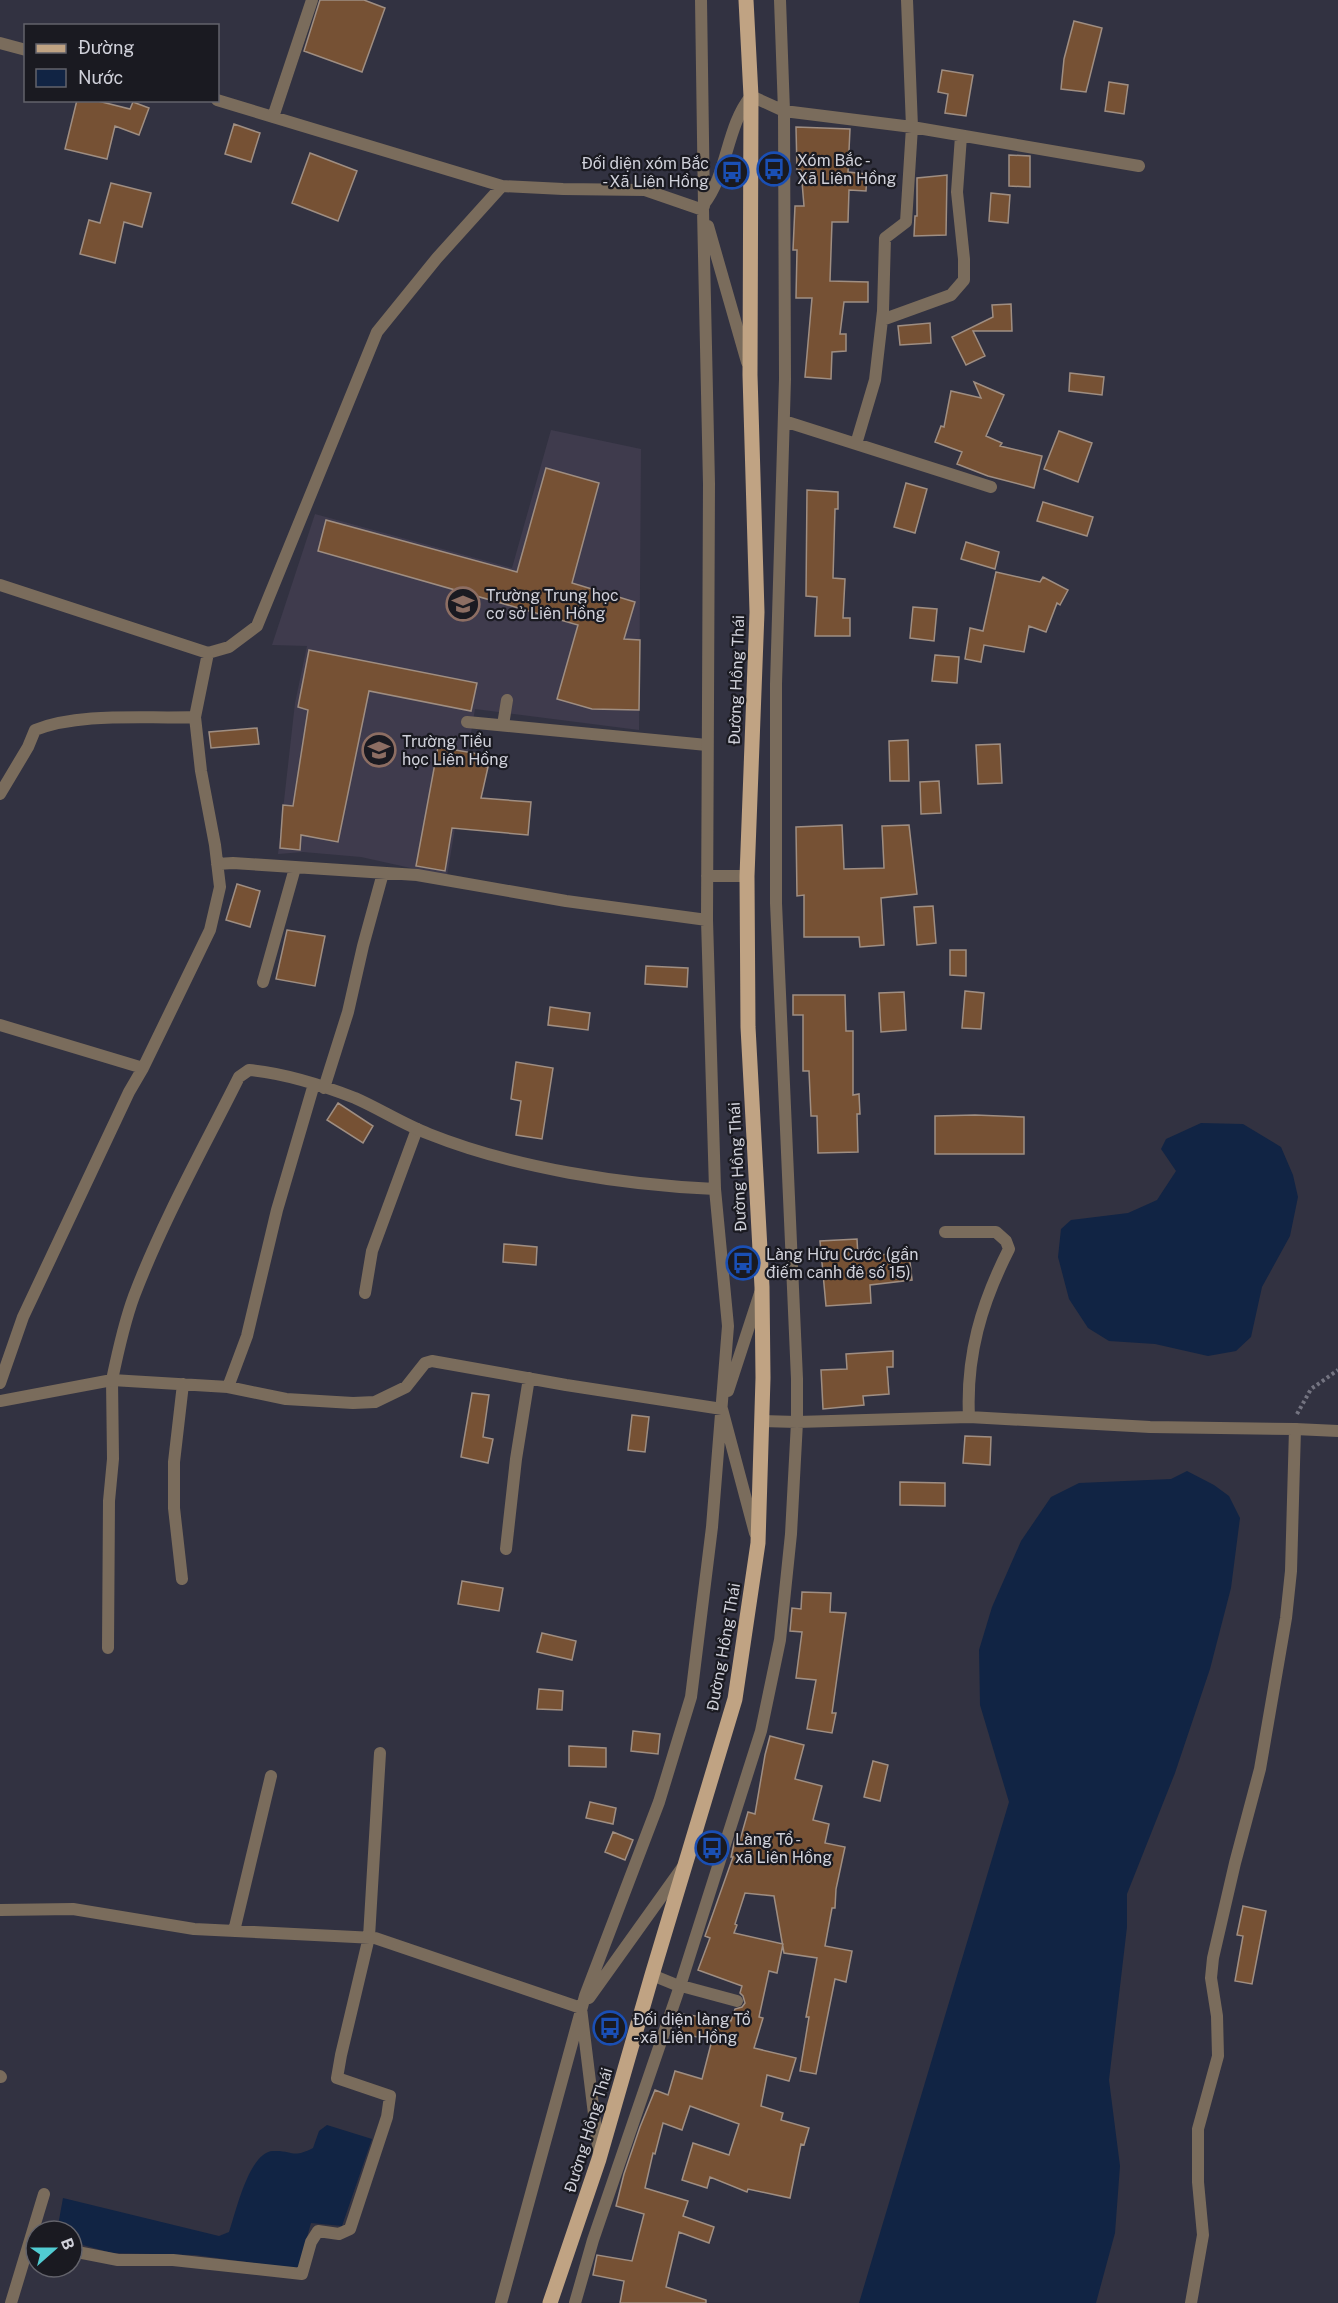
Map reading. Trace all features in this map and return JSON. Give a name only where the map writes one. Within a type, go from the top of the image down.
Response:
[{"type":"main road","name":"Đường Hồng Thái","points":[[550,2303],[599,2159],[667,1982],[688,1859],[735,1699],[758,1543],[762,1420],[762,1287],[748,1027],[747,876],[757,612],[750,375],[751,96],[746,0]]},
{"type":"street","points":[[273,117],[312,0]]},
{"type":"street","points":[[501,2303],[581,2008],[659,1802],[691,1697],[712,1527],[728,1326],[714,1189],[707,920],[709,484],[701,0]]},
{"type":"street","points":[[575,2303],[667,1982],[761,1731],[780,1640],[791,1534],[797,1422],[776,903],[776,684],[784,421],[784,111],[780,0]]},
{"type":"street","points":[[856,444],[875,380],[882,320],[885,237],[906,222],[912,127],[907,0]]},
{"type":"street","points":[[0,43],[24,49]]},
{"type":"street","points":[[750,375],[704,207],[713,191],[737,121],[751,96],[784,111],[912,127],[1139,166]]},
{"type":"street","points":[[219,101],[502,186],[645,190],[704,207]]},
{"type":"street","points":[[882,320],[951,295],[964,280],[957,192],[961,136]]},
{"type":"street","points":[[0,585],[208,653],[230,647],[257,626],[377,332],[437,258],[502,186]]},
{"type":"street","points":[[784,421],[991,487]]},
{"type":"street","points":[[0,1383],[23,1317],[129,1092],[210,930],[220,887],[201,771],[195,717],[208,653]]},
{"type":"street","points":[[503,725],[507,700]]},
{"type":"street","points":[[0,794],[28,747],[35,730],[54,723],[80,720],[195,717]]},
{"type":"street","points":[[467,722],[707,745]]},
{"type":"street","points":[[217,864],[234,863],[417,875],[566,901],[707,920]]},
{"type":"street","points":[[263,982],[295,868]]},
{"type":"street","points":[[228,1387],[247,1336],[277,1209],[319,1086],[348,1012],[383,873]]},
{"type":"street","points":[[707,876],[747,876]]},
{"type":"street","points":[[0,1025],[143,1068]]},
{"type":"street","points":[[108,1648],[109,1512],[113,1459],[112,1380],[120,1341],[134,1297],[156,1245],[239,1077],[249,1070],[319,1086],[356,1099],[417,1129],[493,1155],[580,1174],[663,1187],[714,1189]]},
{"type":"street","points":[[365,1293],[372,1251],[417,1129]]},
{"type":"street","points":[[945,1232],[996,1232],[1006,1241],[1009,1249],[981,1311],[969,1374],[969,1417]]},
{"type":"street","points":[[758,1543],[722,1409],[762,1287]]},
{"type":"street","points":[[0,1401],[112,1380],[228,1387],[286,1399],[375,1402],[406,1388],[425,1363],[432,1361],[722,1409]]},
{"type":"street","points":[[506,1549],[516,1459],[529,1378]]},
{"type":"street","points":[[182,1579],[174,1508],[174,1462],[183,1384]]},
{"type":"street","points":[[762,1420],[797,1422],[969,1417],[1150,1427],[1338,1431]]},
{"type":"street","points":[[1191,2303],[1203,2235],[1198,2182],[1198,2130],[1218,2056],[1217,2016],[1211,1978],[1213,1958],[1260,1769],[1286,1618],[1291,1571],[1295,1430]]},
{"type":"street","points":[[84,2253],[118,2260],[173,2260],[302,2274],[311,2242],[318,2231],[339,2234],[350,2229],[387,2117],[390,2096],[338,2078],[341,2055],[369,1937],[381,1753]]},
{"type":"street","points":[[234,1931],[271,1776]]},
{"type":"street","points":[[599,2159],[581,2008],[688,1859]]},
{"type":"street","points":[[0,1910],[73,1909],[194,1929],[375,1938],[581,2008]]},
{"type":"street","points":[[667,1982],[737,2001]]},
{"type":"street","points":[[38,2219],[44,2194]]},
{"type":"street","points":[[11,2303],[24,2267]]},
{"type":"path","points":[[1295,1430],[1298,1411],[1311,1389],[1338,1370]]},
{"type":"shaded area","name":"Trường Trung học cơ sở Liên Hồng","points":[[551,430],[641,449],[639,730],[475,709],[447,876],[361,857],[303,852],[278,854],[295,703],[307,646],[272,645],[315,514],[512,568]]},
{"type":"water","points":[[1201,1123],[1243,1124],[1281,1147],[1293,1175],[1298,1197],[1290,1236],[1262,1287],[1251,1337],[1236,1351],[1208,1356],[1155,1344],[1109,1341],[1088,1328],[1069,1299],[1058,1257],[1061,1229],[1071,1220],[1128,1213],[1157,1200],[1176,1171],[1161,1149],[1166,1139]]},
{"type":"water","points":[[1187,1471],[1229,1496],[1240,1518],[1231,1588],[1210,1669],[1175,1773],[1127,1894],[1127,1927],[1109,2080],[1120,2166],[1115,2233],[1096,2303],[859,2303],[1009,1802],[980,1705],[979,1650],[992,1607],[1021,1541],[1051,1497],[1079,1483],[1171,1479]]},
{"type":"water","points":[[327,2125],[372,2139],[342,2226],[311,2223],[298,2269],[195,2255],[112,2253],[84,2245],[84,2219],[59,2219],[63,2198],[219,2236],[229,2232],[245,2184],[257,2161],[273,2151],[296,2154],[313,2148],[319,2131]]},
{"type":"building","points":[[320,0],[364,0],[385,8],[362,72],[304,51]]},
{"type":"building","points":[[1074,21],[1102,28],[1086,92],[1061,89],[1064,59]]},
{"type":"building","points":[[942,70],[973,75],[966,116],[945,113],[948,94],[938,92]]},
{"type":"building","points":[[1109,82],[1128,85],[1124,114],[1105,111]]},
{"type":"building","points":[[77,102],[102,102],[130,109],[133,102],[149,108],[139,135],[115,126],[107,159],[65,149]]},
{"type":"building","points":[[234,124],[260,133],[251,162],[225,154]]},
{"type":"building","points":[[796,127],[850,129],[848,172],[867,174],[866,191],[849,190],[848,222],[832,222],[830,281],[868,282],[868,302],[844,302],[840,334],[846,334],[846,351],[832,352],[831,379],[805,377],[812,298],[796,298],[797,250],[793,250],[795,206],[804,206],[801,170],[797,170]]},
{"type":"building","points":[[310,153],[357,171],[338,221],[292,203]]},
{"type":"building","points":[[1009,155],[1030,156],[1030,187],[1009,186]]},
{"type":"building","points":[[947,175],[946,235],[914,236],[915,216],[917,216],[917,178]]},
{"type":"building","points":[[111,183],[151,193],[142,227],[124,222],[115,263],[80,254],[89,220],[100,223]]},
{"type":"building","points":[[991,193],[1010,195],[1008,223],[989,221]]},
{"type":"building","points":[[1011,304],[1012,331],[973,331],[985,356],[966,365],[952,337],[993,317],[992,305]]},
{"type":"building","points":[[930,323],[931,343],[900,345],[898,326]]},
{"type":"building","points":[[1070,373],[1104,377],[1102,395],[1069,391]]},
{"type":"building","points":[[974,382],[1004,395],[986,436],[1002,443],[1000,446],[1042,456],[1034,488],[988,476],[957,464],[962,452],[935,442],[941,426],[944,427],[951,391],[981,398]]},
{"type":"building","points":[[1059,431],[1092,443],[1078,482],[1044,469]]},
{"type":"building","points":[[546,468],[599,483],[572,583],[635,602],[624,639],[640,640],[639,710],[592,709],[557,699],[578,625],[318,551],[326,520],[517,572]]},
{"type":"building","points":[[906,483],[927,489],[915,533],[894,527]]},
{"type":"building","points":[[807,490],[838,492],[838,509],[835,509],[833,578],[845,579],[843,618],[850,618],[850,636],[815,636],[817,597],[806,596]]},
{"type":"building","points":[[1043,502],[1093,517],[1087,536],[1037,521]]},
{"type":"building","points":[[966,542],[999,552],[995,569],[961,559]]},
{"type":"building","points":[[996,572],[1040,582],[1043,577],[1068,590],[1060,605],[1057,603],[1046,632],[1029,626],[1024,652],[984,645],[981,662],[965,659],[970,628],[983,631]]},
{"type":"building","points":[[913,607],[937,609],[934,641],[910,638]]},
{"type":"building","points":[[309,650],[477,683],[471,711],[369,691],[338,842],[301,835],[300,850],[280,848],[283,805],[293,806],[308,710],[298,707]]},
{"type":"building","points":[[935,655],[959,657],[957,683],[932,681]]},
{"type":"building","points":[[257,728],[259,744],[211,748],[209,732]]},
{"type":"building","points":[[908,740],[909,781],[890,781],[889,741]]},
{"type":"building","points":[[1000,744],[1002,783],[978,784],[976,745]]},
{"type":"building","points":[[438,747],[485,755],[483,766],[488,767],[481,798],[531,802],[528,835],[452,828],[445,871],[416,866]]},
{"type":"building","points":[[939,781],[941,813],[921,814],[920,782]]},
{"type":"building","points":[[842,825],[844,869],[884,868],[882,826],[909,825],[917,894],[881,898],[884,945],[860,947],[859,937],[804,937],[804,895],[797,896],[796,827]]},
{"type":"building","points":[[237,884],[260,891],[250,927],[226,920]]},
{"type":"building","points":[[933,906],[936,943],[917,945],[914,907]]},
{"type":"building","points":[[287,930],[325,936],[315,986],[276,979]]},
{"type":"building","points":[[950,950],[966,950],[966,976],[950,975]]},
{"type":"building","points":[[646,966],[688,968],[687,987],[645,984]]},
{"type":"building","points":[[965,991],[984,993],[981,1029],[962,1028]]},
{"type":"building","points":[[904,992],[906,1030],[881,1032],[879,993]]},
{"type":"building","points":[[793,995],[845,995],[846,1031],[853,1031],[853,1095],[859,1094],[858,1152],[818,1153],[817,1116],[811,1116],[809,1071],[803,1071],[803,1015],[793,1015]]},
{"type":"building","points":[[550,1007],[590,1013],[588,1030],[548,1025]]},
{"type":"building","points":[[516,1062],[553,1068],[542,1139],[516,1135],[521,1101],[511,1099]]},
{"type":"building","points":[[338,1103],[373,1126],[363,1143],[327,1120]]},
{"type":"building","points":[[935,1116],[1024,1117],[1024,1154],[935,1154]]},
{"type":"building","points":[[857,1239],[858,1257],[909,1252],[912,1280],[870,1285],[871,1303],[826,1306],[820,1241]]},
{"type":"building","points":[[504,1244],[537,1247],[536,1265],[503,1262]]},
{"type":"building","points":[[893,1351],[893,1367],[887,1367],[889,1394],[863,1396],[864,1405],[823,1409],[821,1370],[847,1369],[846,1354]]},
{"type":"building","points":[[472,1393],[489,1395],[483,1437],[493,1439],[488,1463],[461,1457]]},
{"type":"building","points":[[632,1415],[649,1417],[645,1452],[628,1450]]},
{"type":"building","points":[[965,1436],[991,1437],[990,1465],[963,1463]]},
{"type":"building","points":[[900,1482],[945,1483],[945,1506],[900,1505]]},
{"type":"building","points":[[462,1581],[503,1588],[499,1611],[458,1604]]},
{"type":"building","points":[[802,1592],[831,1593],[830,1612],[846,1613],[832,1713],[836,1713],[832,1733],[807,1729],[816,1680],[796,1678],[802,1632],[790,1631],[792,1608],[801,1609]]},
{"type":"building","points":[[542,1633],[576,1641],[572,1660],[537,1652]]},
{"type":"building","points":[[539,1689],[563,1691],[562,1710],[537,1709]]},
{"type":"building","points":[[633,1731],[660,1734],[658,1754],[631,1751]]},
{"type":"building","points":[[770,1736],[804,1745],[795,1779],[822,1786],[813,1820],[829,1824],[825,1843],[845,1847],[836,1889],[835,1908],[832,1908],[825,1946],[852,1951],[846,1982],[835,1979],[816,2074],[800,2071],[809,2017],[806,2017],[817,1958],[784,1953],[783,1946],[777,1973],[769,1971],[759,2017],[763,2018],[754,2048],[796,2058],[789,2081],[767,2075],[761,2106],[783,2113],[781,2120],[809,2128],[804,2145],[801,2144],[790,2198],[748,2189],[747,2192],[710,2177],[707,2188],[682,2180],[693,2143],[729,2155],[739,2124],[690,2106],[682,2130],[663,2123],[645,2188],[688,2201],[683,2216],[714,2227],[709,2243],[679,2232],[666,2287],[706,2300],[706,2303],[620,2303],[624,2281],[593,2275],[597,2255],[632,2261],[644,2214],[616,2206],[640,2127],[655,2090],[668,2095],[675,2071],[702,2079],[712,2040],[678,2033],[682,2014],[731,2021],[735,2009],[742,2007],[745,2003],[740,1993],[742,1986],[698,1970],[710,1938],[705,1936],[733,1857],[731,1857],[735,1839],[740,1840],[748,1812],[755,1814]],"holes":[[[745,1893],[774,1896],[782,1944],[734,1933]]]},
{"type":"building","points":[[569,1746],[606,1748],[606,1767],[569,1766]]},
{"type":"building","points":[[873,1761],[888,1765],[880,1801],[864,1797]]},
{"type":"building","points":[[590,1802],[616,1808],[613,1824],[586,1818]]},
{"type":"building","points":[[613,1832],[633,1840],[625,1860],[605,1852]]},
{"type":"building","points":[[1243,1906],[1266,1911],[1252,1984],[1235,1981],[1243,1936],[1237,1935]]},
{"type":"place","name":"Xóm Bắc - Xã Liên Hồng","points":[[774,169]]},
{"type":"place","name":"Đối diện xóm Bắc - Xã Liên Hồng","points":[[732,172]]},
{"type":"place","name":"Trường Trung học cơ sở Liên Hồng","points":[[463,604]]},
{"type":"place","name":"Trường Tiểu học Liên Hồng","points":[[379,750]]},
{"type":"place","name":"Làng Hữu Cước (gần điếm canh đê số 15)","points":[[743,1263]]},
{"type":"place","name":"Làng Tổ - xã Liên Hồng","points":[[712,1848]]},
{"type":"place","name":"Đối diện làng Tổ - xã Liên Hồng","points":[[610,2028]]}]
